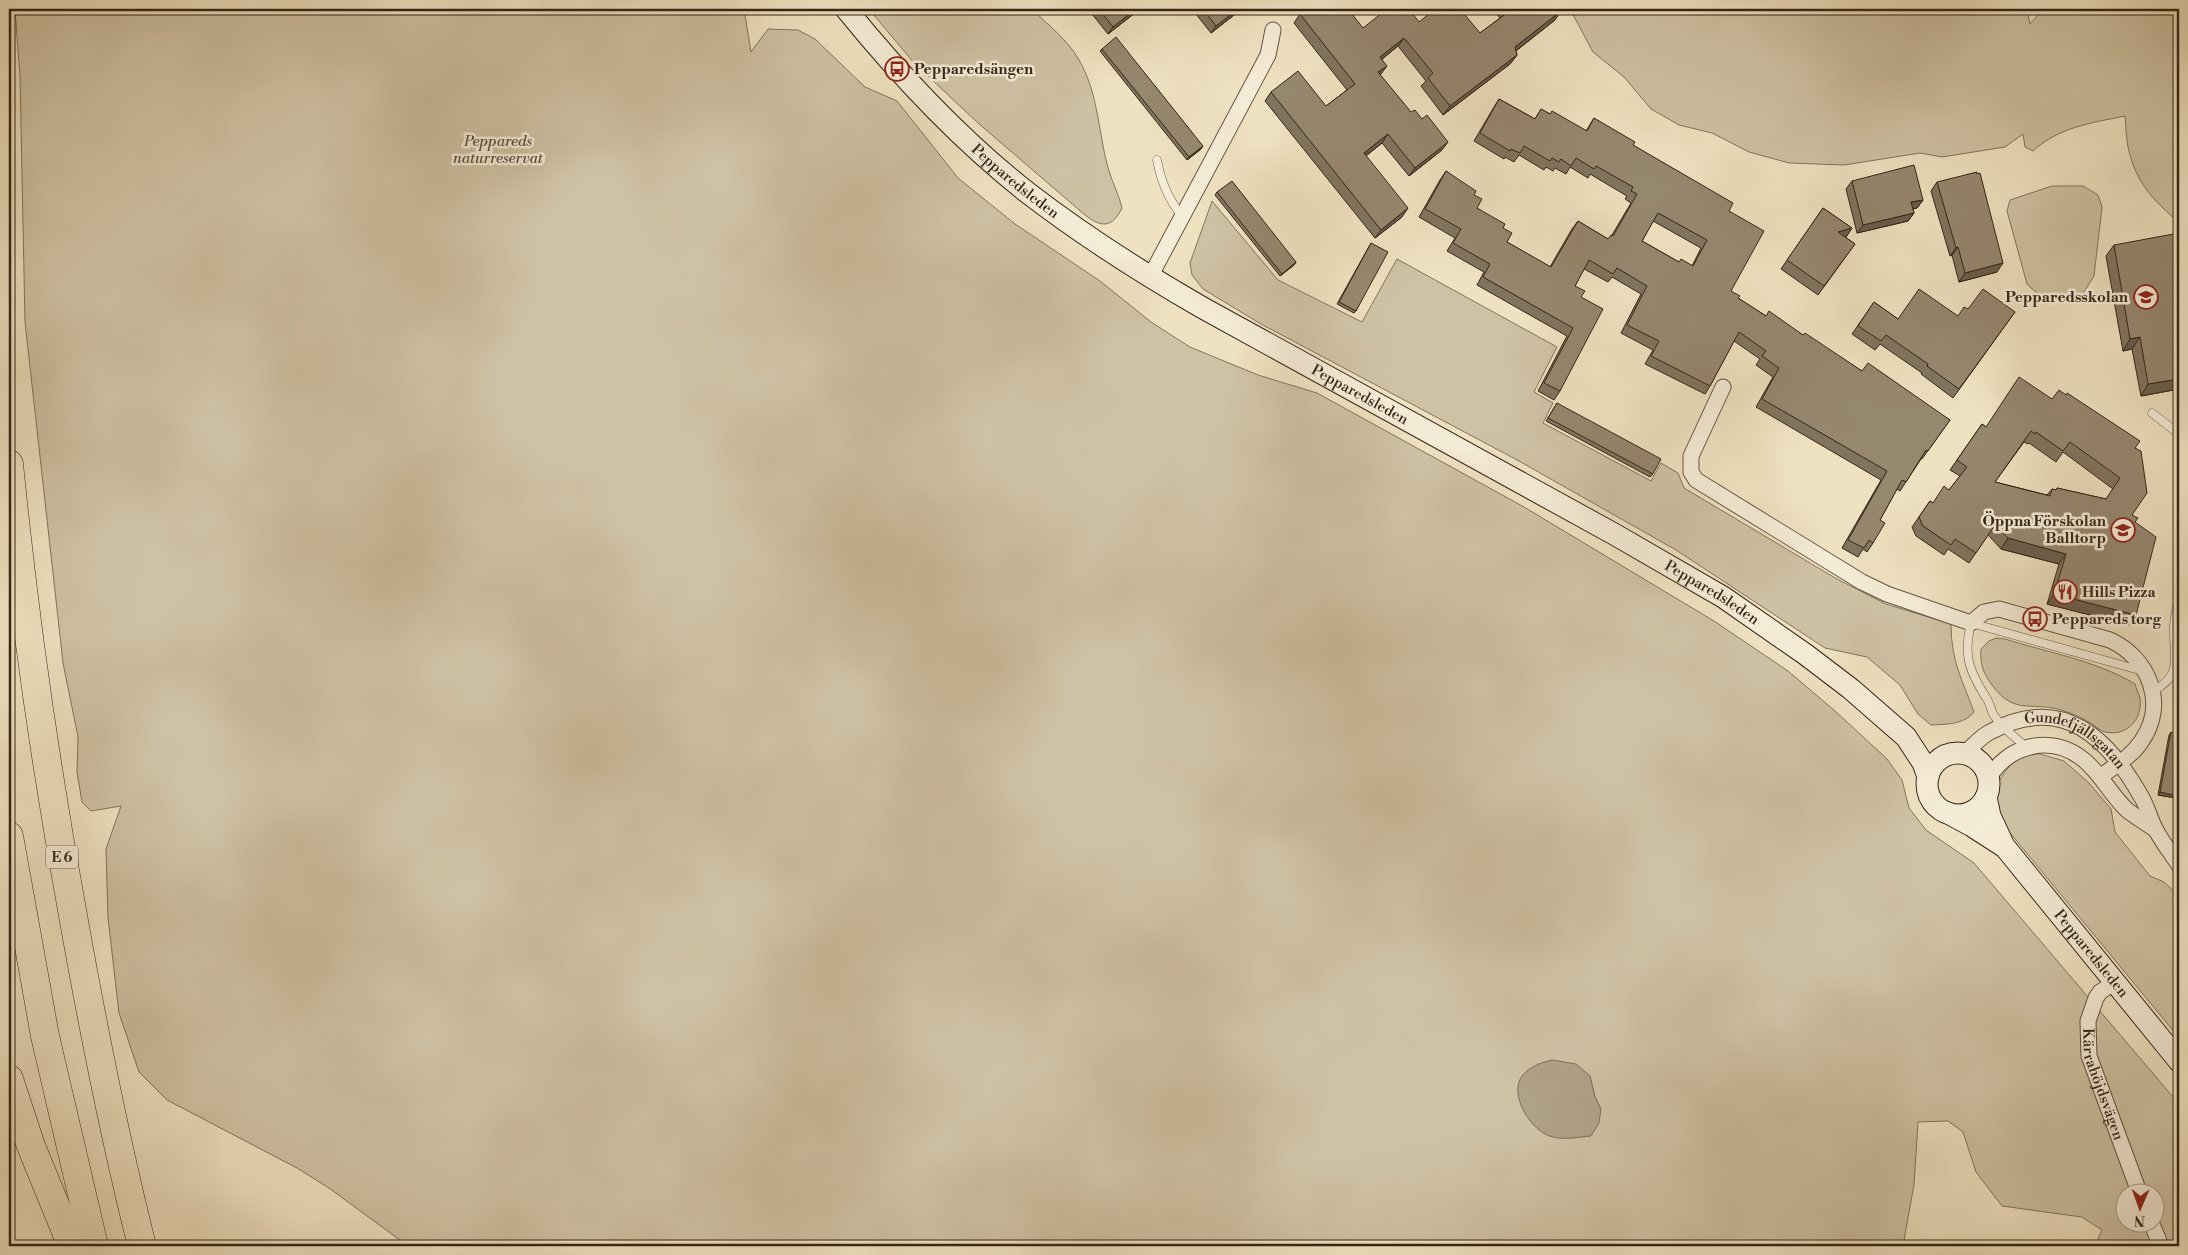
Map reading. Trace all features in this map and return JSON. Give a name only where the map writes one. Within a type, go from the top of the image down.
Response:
[{"type":"highway","name":"E 6","points":[[9,464],[48,778],[92,1024],[142,1246]]},
{"type":"highway","points":[[9,836],[45,1036],[94,1246]]},
{"type":"highway","points":[[9,1079],[31,1146],[72,1246]]},
{"type":"street","name":"Pepparedsleden","points":[[846,9],[897,69],[982,153],[1026,191],[1064,220],[1150,277],[1614,534],[1723,597],[1805,654],[1851,689],[1906,737],[1923,763],[1928,777]]},
{"type":"street","points":[[1150,277],[1268,55],[1273,30]]},
{"type":"street","points":[[1723,387],[1691,456],[1691,472],[1696,480],[1862,582],[1888,594],[1972,622],[1984,612],[1999,609],[2110,640],[2123,646],[2132,654],[2147,672],[2153,691],[2154,714],[2149,728],[2131,754],[2100,777]]},
{"type":"street","name":"Gundefjällsgatan","points":[[1959,754],[1990,732],[2025,719],[2041,716],[2058,718],[2076,724],[2097,738],[2119,763],[2143,799],[2156,830],[2179,864]]},
{"type":"street","name":"Pepparedsleden","points":[[1906,737],[1959,754]]},
{"type":"street","name":"Gundefjällsgatan","points":[[1987,788],[1994,768],[2014,752],[2026,747],[2042,745],[2057,747],[2071,752],[2083,760],[2127,809],[2156,830]]},
{"type":"street","points":[[1959,754],[1980,763],[1987,788],[1976,809],[1957,815],[1948,813],[1935,805],[1927,787],[1928,777],[1937,761],[1945,756],[1959,754]]},
{"type":"street","name":"Pepparedsleden","points":[[1987,788],[1990,816],[2004,846],[2179,1061]]},
{"type":"street","name":"Pepparedsleden","points":[[1948,813],[2004,846]]},
{"type":"street","name":"Kärrahöjdsvägen","points":[[2115,982],[2100,992],[2096,998],[2088,1022],[2089,1056],[2135,1182]]},
{"type":"street","points":[[2155,1232],[2161,1246]]},
{"type":"lane","points":[[1157,160],[1165,190],[1182,216]]},
{"type":"lane","points":[[2152,413],[2179,434]]},
{"type":"lane","points":[[2153,691],[2163,686],[2170,677],[2176,663],[2174,630],[2179,597]]},
{"type":"lane","points":[[2026,747],[1994,715],[1988,701],[1976,684],[1970,668],[1968,652],[1968,637],[1972,622],[2147,672]]},
{"type":"green space","name":"Peppareds naturreservat","points":[[15,9],[744,9],[751,52],[768,29],[798,30],[815,39],[865,87],[897,101],[958,178],[1015,224],[1100,281],[1151,322],[1190,347],[1258,375],[1317,393],[1524,507],[1714,621],[1788,671],[1835,711],[1887,759],[1902,780],[1909,808],[1926,830],[1974,863],[2179,1104],[2179,1246],[2095,1246],[2102,1230],[2082,1217],[2002,1206],[1976,1172],[1963,1132],[1948,1121],[1918,1122],[1914,1184],[1903,1246],[408,1246],[329,1188],[297,1168],[167,1100],[139,1072],[119,1013],[108,918],[106,849],[121,806],[91,811],[82,802],[77,772],[78,737],[63,663],[25,322],[20,77]],"holes":[[[1537,1064],[1590,1076],[1595,1097],[1601,1109]]]},
{"type":"green space","points":[[869,9],[1032,9],[1069,46],[1086,73],[1091,86],[1105,157],[1122,208],[1118,215],[1110,222],[1102,224],[1085,215],[978,123],[914,63]]},
{"type":"green space","points":[[1570,9],[2027,9],[2030,24],[2043,9],[2179,9],[2179,223],[2161,206],[2141,181],[2131,160],[2126,135],[2125,116],[2065,131],[2054,136],[2033,151],[2025,147],[2023,134],[2005,147],[1942,157],[1920,153],[1844,165],[1789,163],[1749,152],[1712,133],[1679,125],[1651,109],[1624,77],[1593,52]]},
{"type":"green space","points":[[2052,186],[2083,186],[2098,195],[2102,207],[2094,276],[2082,295],[2052,298],[2039,294],[2027,284],[2007,211],[2010,200]]},
{"type":"green space","points":[[1212,201],[1278,280],[1362,322],[1397,259],[1557,347],[1534,392],[1553,403],[1543,423],[1651,481],[1661,463],[1678,473],[1684,488],[1837,579],[1886,604],[1951,624],[1955,659],[1974,712],[1960,722],[1931,725],[1918,714],[1900,685],[1867,657],[1825,648],[1676,550],[1519,461],[1261,324],[1203,289],[1192,275],[1190,263]]},
{"type":"green space","points":[[1996,638],[2088,663],[2135,684],[2140,698],[2139,713],[2136,719],[2132,725],[2120,732],[2105,732],[2074,714],[2053,708],[2025,706],[2009,701],[2000,695],[1992,685],[1984,672],[1982,664],[1981,649],[1989,641]]},
{"type":"green space","points":[[2040,754],[2064,761],[2089,783],[2111,809],[2115,832],[2150,876],[2164,882],[2179,896],[2179,1034],[2175,1033],[2001,822],[1997,807],[1997,793],[2004,773],[2020,757]]},
{"type":"shaded area","points":[[1552,1060],[1576,1064],[1590,1076],[1595,1097],[1601,1109],[1599,1123],[1591,1136],[1553,1137],[1537,1128],[1524,1112],[1518,1093],[1518,1084],[1522,1076],[1532,1067]]},
{"type":"building","points":[[1099,9],[1136,9],[1113,27]]},
{"type":"building","points":[[1203,9],[1238,9],[1216,26]]},
{"type":"building","points":[[1307,9],[1348,9],[1363,28],[1387,9],[1409,9],[1419,22],[1435,9],[1460,9],[1480,33],[1507,13],[1505,11],[1507,9],[1559,9],[1561,11],[1515,47],[1517,55],[1450,106],[1428,78],[1433,73],[1404,38],[1380,57],[1387,66],[1378,72],[1411,112],[1415,110],[1422,119],[1427,115],[1448,142],[1415,168],[1388,134],[1364,153],[1408,208],[1381,230],[1271,92],[1298,71],[1326,106],[1355,84],[1300,14]]},
{"type":"building","points":[[1116,37],[1203,146],[1189,157],[1102,49]]},
{"type":"building","points":[[1499,99],[1535,119],[1541,109],[1550,114],[1552,111],[1587,131],[1594,118],[1635,142],[1633,145],[1733,203],[1729,211],[1764,231],[1731,291],[1740,296],[1738,298],[1766,316],[1769,311],[1803,335],[1805,333],[1862,371],[1868,363],[1950,420],[1928,451],[1926,450],[1906,482],[1902,480],[1880,520],[1885,523],[1873,543],[1869,540],[1864,548],[1848,540],[1887,471],[1762,399],[1779,368],[1762,356],[1766,351],[1739,332],[1710,386],[1651,356],[1659,341],[1627,325],[1647,286],[1617,268],[1613,274],[1589,260],[1575,286],[1585,291],[1581,297],[1603,309],[1560,391],[1544,383],[1573,328],[1483,277],[1490,264],[1453,243],[1461,229],[1425,209],[1446,171],[1476,191],[1474,195],[1482,199],[1477,208],[1505,224],[1503,228],[1512,233],[1507,242],[1551,267],[1578,221],[1608,239],[1611,235],[1613,236],[1637,194],[1631,191],[1633,187],[1596,166],[1594,169],[1576,158],[1571,166],[1561,159],[1559,162],[1552,158],[1550,161],[1524,146],[1520,153],[1511,149],[1510,151],[1480,133]],"holes":[[[1658,213],[1707,240],[1693,266],[1681,259],[1679,262],[1642,241]]]},
{"type":"building","points":[[1914,165],[1923,200],[1911,202],[1914,213],[1863,225],[1852,181]]},
{"type":"building","points":[[1977,172],[1977,174],[1980,173],[2003,263],[1965,273],[1937,182]]},
{"type":"building","points":[[1232,181],[1296,262],[1282,274],[1217,192]]},
{"type":"building","points":[[1823,208],[1852,228],[1838,232],[1855,244],[1824,286],[1787,260]]},
{"type":"building","name":"Pepparedsskolan","points":[[2179,233],[2179,379],[2148,384],[2140,337],[2130,339],[2114,245]]},
{"type":"building","points":[[1371,243],[1388,252],[1356,311],[1339,302]]},
{"type":"building","points":[[1919,289],[1958,316],[1964,307],[1968,309],[1983,289],[2015,312],[1959,389],[1927,366],[1928,364],[1886,335],[1881,341],[1858,326],[1874,302],[1898,319]]},
{"type":"building","points":[[2019,377],[2052,399],[2059,390],[2066,395],[2067,393],[2140,441],[2135,448],[2141,451],[2147,493],[2132,515],[2138,518],[2135,522],[2156,537],[2136,615],[2054,594],[2066,554],[2008,538],[1995,525],[1976,553],[1955,539],[1951,545],[1923,526],[1919,517],[1930,501],[1933,503],[1944,486],[1949,490],[1967,467],[1957,460],[1982,424],[1986,427]],"holes":[[[2031,431],[2035,434],[2036,432],[2063,451],[2070,442],[2120,478],[2106,499],[2057,488],[2056,490],[2052,489],[2050,496],[1995,482]]]},
{"type":"building","points":[[1557,403],[1661,459],[1653,474],[1548,418]]},
{"type":"building","points":[[2171,732],[2179,734],[2178,796],[2160,792]]},
{"type":"place","name":"Pepparedsängen","points":[[897,69]]},
{"type":"place","name":"Pepparedsskolan","points":[[2146,297]]},
{"type":"place","name":"Öppna Förskolan Balltorp","points":[[2123,530]]},
{"type":"place","name":"Hills Pizza","points":[[2065,592]]},
{"type":"place","name":"Peppareds torg","points":[[2035,619]]}]
